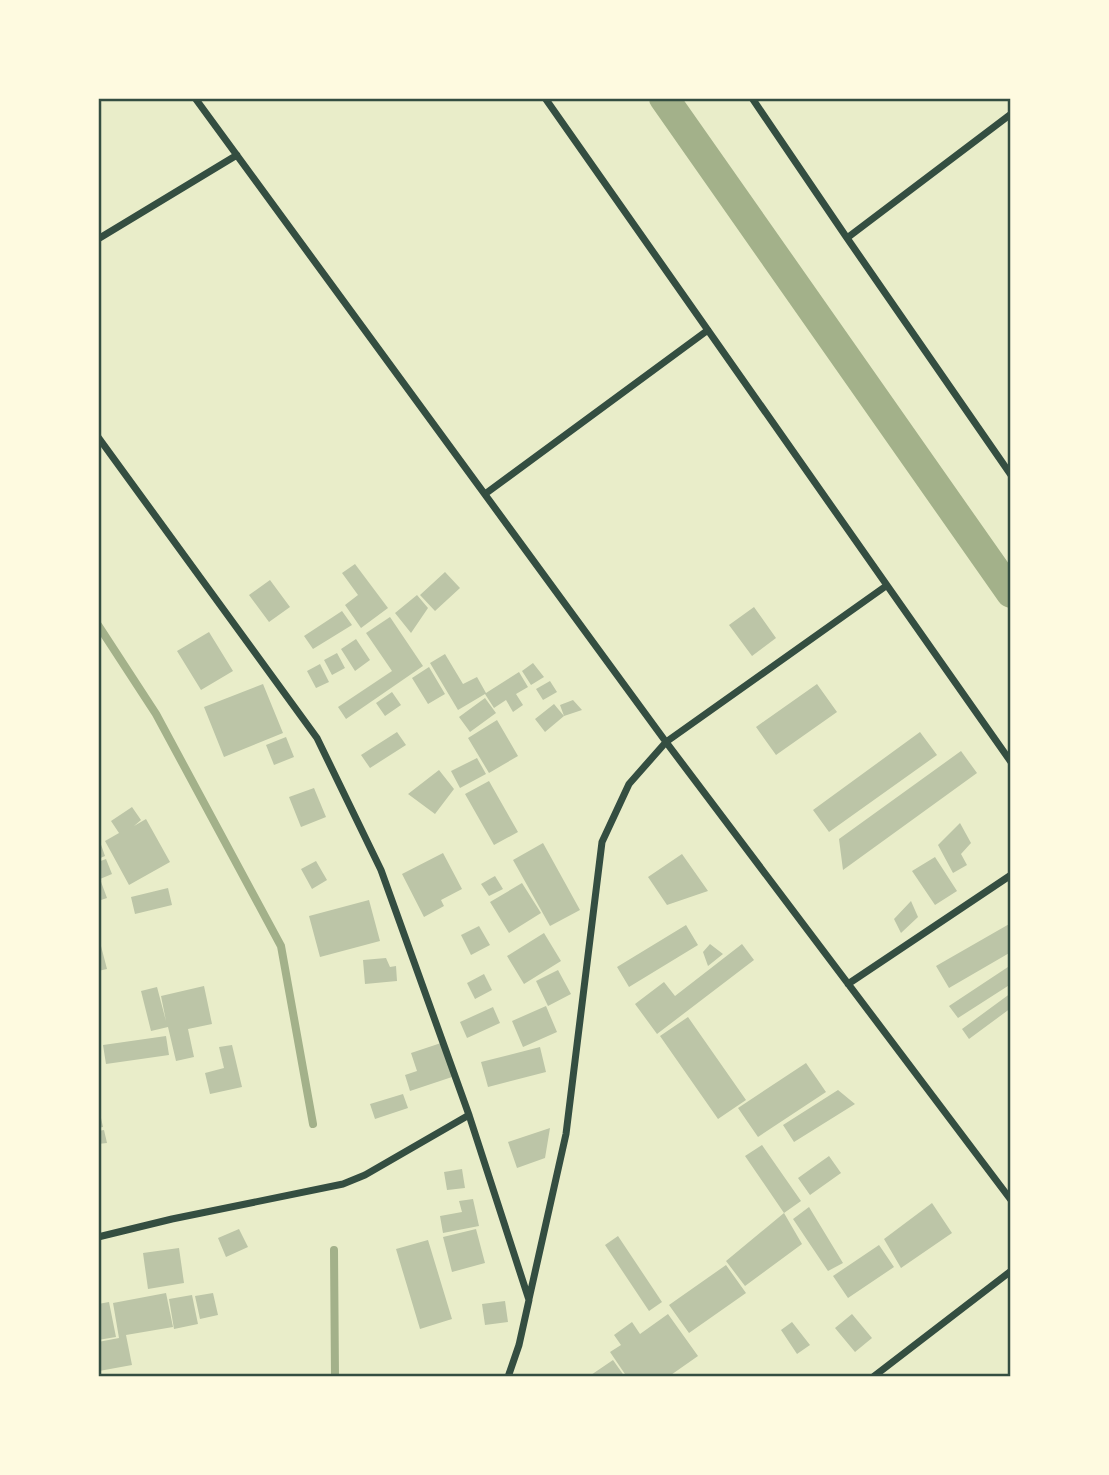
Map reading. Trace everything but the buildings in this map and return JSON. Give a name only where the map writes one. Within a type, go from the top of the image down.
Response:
[{"type":"street","points":[[195,98],[666,742],[1011,1200]]},
{"type":"street","points":[[545,98],[1011,762]]},
{"type":"street","points":[[752,98],[1011,475]]},
{"type":"street","points":[[847,238],[1011,114]]},
{"type":"street","points":[[98,239],[237,155]]},
{"type":"street","points":[[485,494],[708,330]]},
{"type":"street","points":[[98,437],[317,738],[381,870],[469,1115],[529,1300]]},
{"type":"street","points":[[98,455],[108,451]]},
{"type":"street","points":[[508,1377],[519,1345],[566,1134],[602,842],[629,784],[666,742],[886,586]]},
{"type":"street","points":[[848,984],[1011,875]]},
{"type":"street","points":[[98,1237],[343,1184],[365,1175],[469,1115]]},
{"type":"street","points":[[873,1377],[1011,1271]]},
{"type":"waterway","points":[[664,98],[1011,593]]},
{"type":"waterway","points":[[98,625],[156,714],[281,946],[313,1124]]},
{"type":"waterway","points":[[334,1250],[335,1377]]}]
